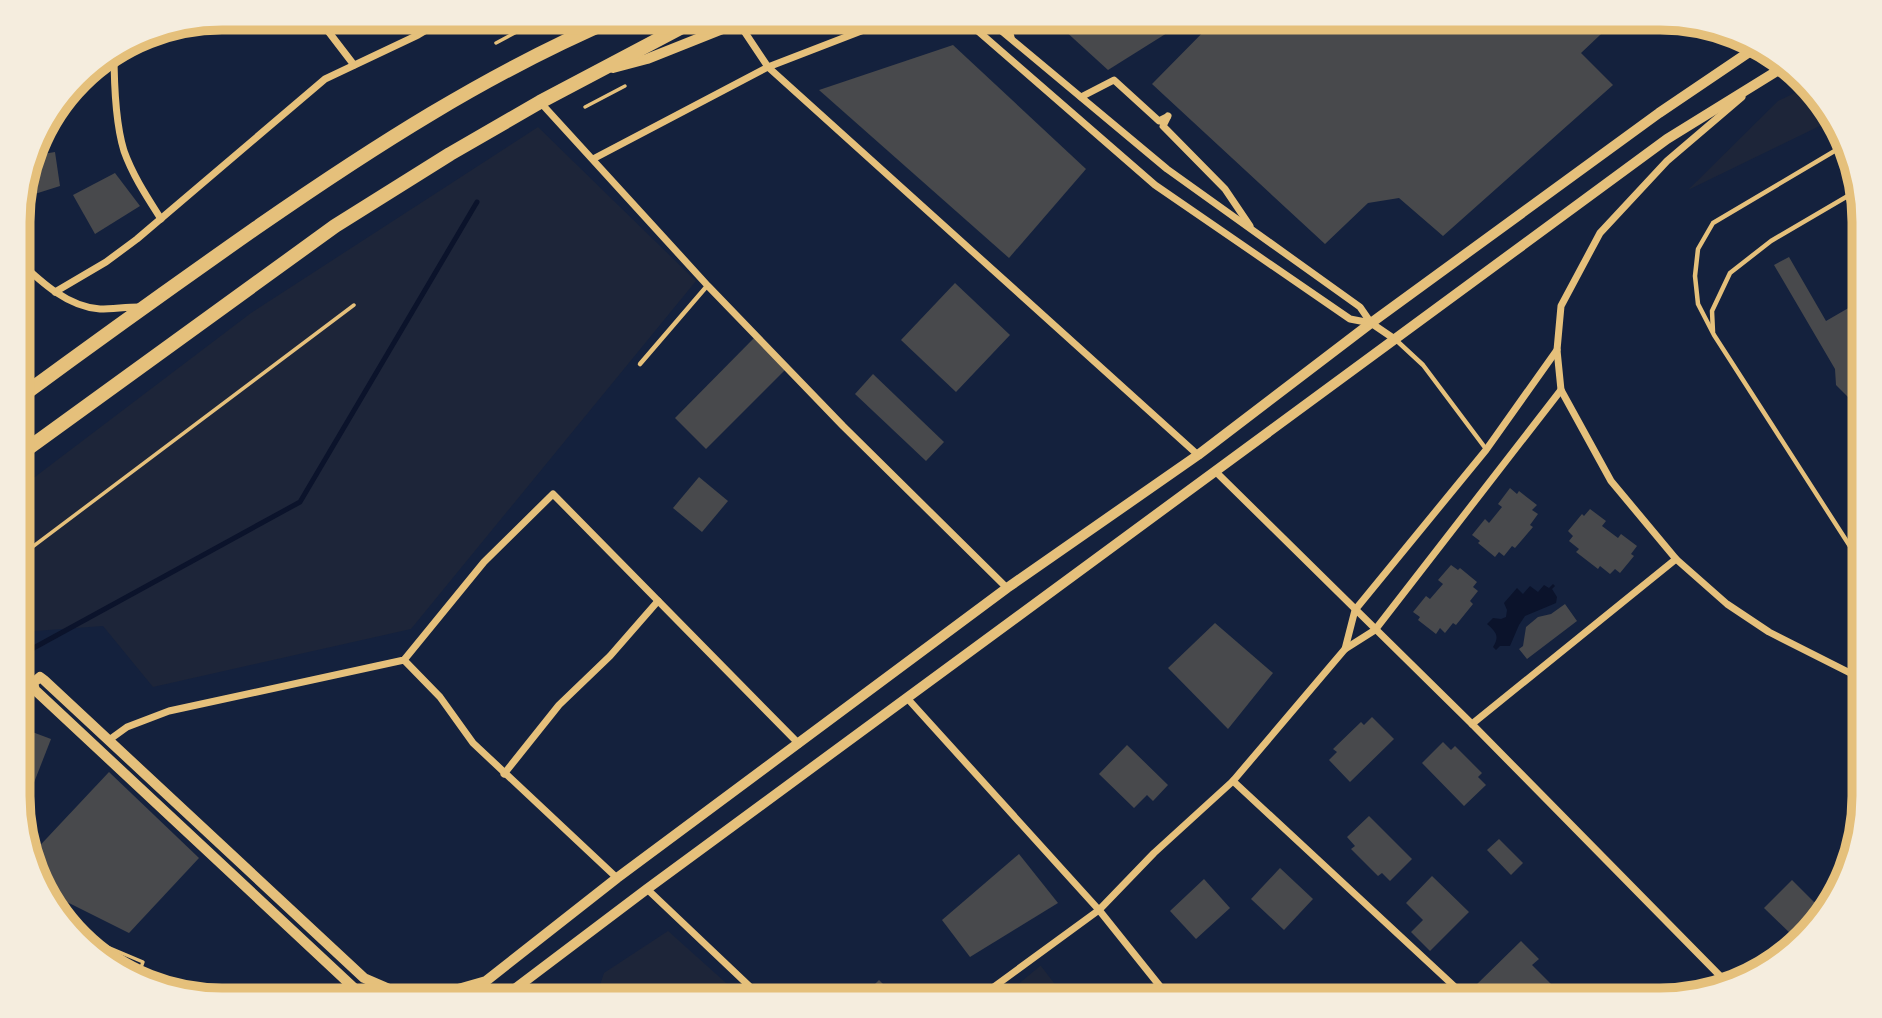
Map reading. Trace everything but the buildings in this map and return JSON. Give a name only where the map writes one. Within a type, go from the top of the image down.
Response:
[{"type":"highway","points":[[30,390],[144,307],[390,138],[587,30]]},
{"type":"highway","points":[[30,447],[335,226],[450,154],[593,73],[676,30]]},
{"type":"street","points":[[327,30],[354,65]]},
{"type":"street","points":[[55,292],[106,262],[161,219],[324,79],[426,30]]},
{"type":"street","points":[[593,73],[647,59],[718,30]]},
{"type":"street","points":[[743,30],[768,67],[1198,454]]},
{"type":"street","points":[[593,159],[768,67],[864,30]]},
{"type":"street","points":[[977,30],[1155,185],[1350,319],[1371,323]]},
{"type":"street","points":[[1001,30],[1167,169],[1360,307],[1371,323],[1395,340]]},
{"type":"street","points":[[1009,30],[1011,38]]},
{"type":"street","points":[[462,988],[486,981],[617,878],[1007,588],[1198,454],[1371,323],[1659,113],[1749,52]]},
{"type":"street","points":[[114,63],[124,148],[137,181],[161,219]]},
{"type":"street","points":[[516,988],[1667,138],[1779,70]]},
{"type":"street","points":[[1081,97],[1114,80],[1159,121],[1168,116],[1163,126],[1225,189],[1252,230]]},
{"type":"street","points":[[1762,80],[1667,161],[1600,233],[1561,306],[1557,350],[1561,390],[1611,481],[1676,559],[1727,604],[1769,632],[1852,674]]},
{"type":"street","points":[[541,102],[708,286],[1007,588]]},
{"type":"street","points":[[30,270],[55,292],[76,304],[99,309],[144,307]]},
{"type":"street","points":[[1345,649],[1355,610],[1486,450],[1557,350]]},
{"type":"street","points":[[992,988],[1099,910],[1154,853],[1234,781],[1345,649],[1375,630],[1561,390]]},
{"type":"street","points":[[1215,471],[1472,724],[1722,978]]},
{"type":"street","points":[[109,740],[127,727],[169,711],[404,660],[484,562],[553,494],[799,744]]},
{"type":"street","points":[[1472,724],[1676,559]]},
{"type":"street","points":[[504,774],[559,705],[611,656],[659,601]]},
{"type":"street","points":[[404,660],[440,697],[473,743],[617,878]]},
{"type":"street","points":[[354,988],[35,690],[35,680],[40,677],[44,680],[364,978],[384,988]]},
{"type":"street","points":[[907,698],[1099,910],[1161,988]]},
{"type":"street","points":[[1234,781],[1456,988]]},
{"type":"street","points":[[647,889],[751,988]]},
{"type":"lane","points":[[1838,149],[1713,223],[1698,249],[1695,276],[1698,304],[1714,335],[1852,549]]},
{"type":"lane","points":[[1714,335],[1712,311],[1730,273],[1771,242],[1851,194]]},
{"type":"lane","points":[[640,364],[708,286]]},
{"type":"lane","points":[[1395,340],[1423,365],[1486,450]]},
{"type":"path","points":[[496,43],[520,30]]},
{"type":"path","points":[[585,107],[625,86]]},
{"type":"path","points":[[30,548],[354,305]]},
{"type":"path","points":[[99,943],[143,962],[140,969]]},
{"type":"shaded area","points":[[1800,90],[1825,123],[1688,190],[1778,101]]},
{"type":"shaded area","points":[[538,127],[696,281],[411,629],[153,687],[103,626],[30,634],[30,481],[251,313]]},
{"type":"shaded area","points":[[1553,584],[1556,603],[1525,616],[1510,646],[1500,646],[1496,650],[1493,647],[1496,634],[1487,624],[1493,618],[1506,617],[1504,603],[1517,588],[1523,594],[1530,586],[1538,592],[1544,585],[1549,588]]},
{"type":"shaded area","points":[[668,931],[732,988],[599,988],[604,973]]},
{"type":"shaded area","points":[[1040,966],[1058,988],[1013,988]]},
{"type":"waterway","points":[[30,650],[300,502],[477,202]]}]
